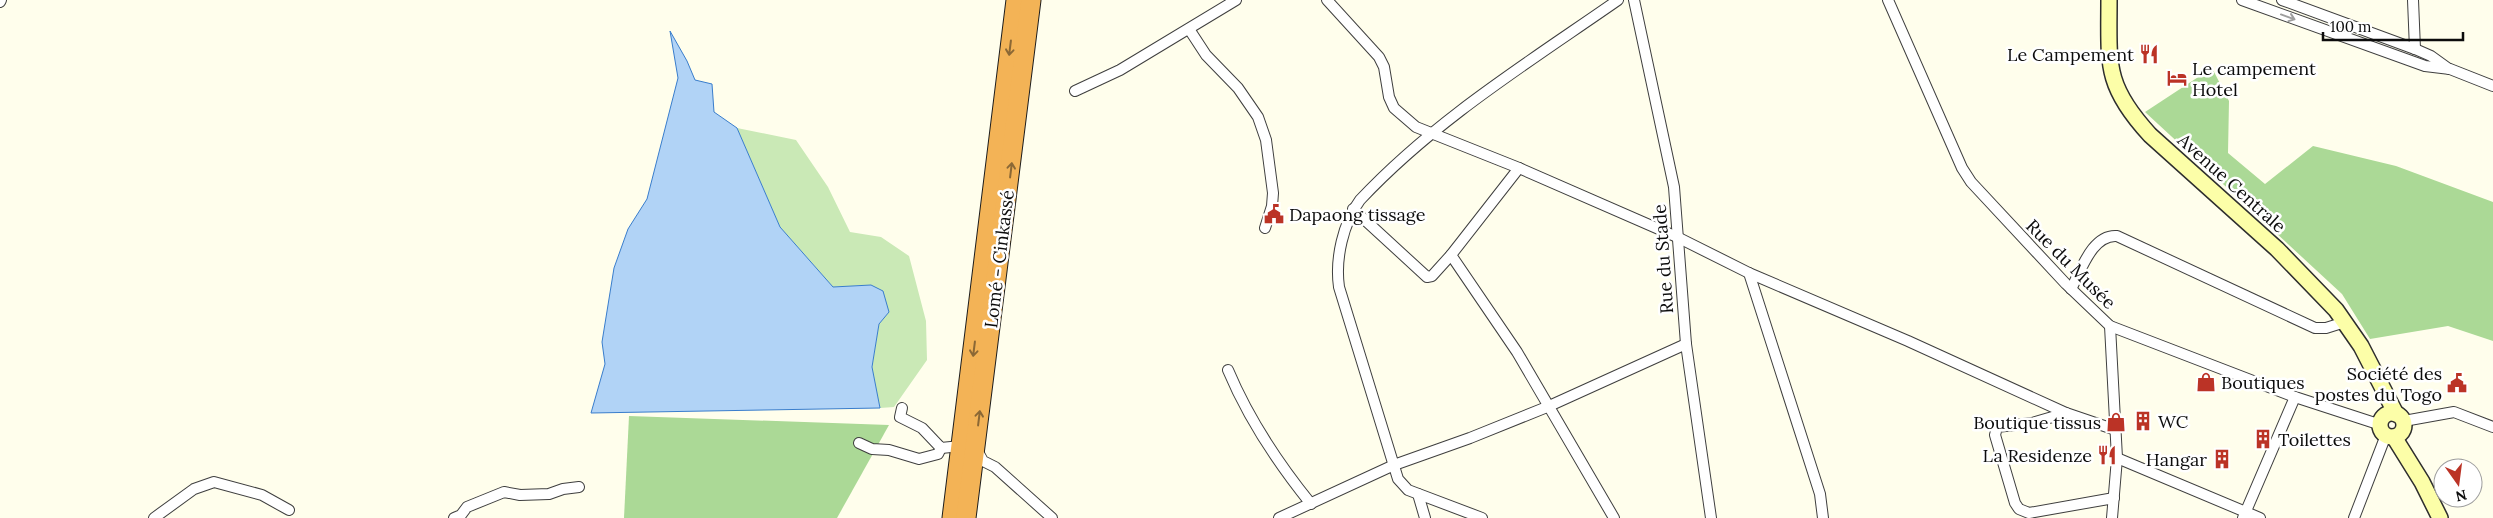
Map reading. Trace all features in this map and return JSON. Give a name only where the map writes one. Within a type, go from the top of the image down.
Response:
[{"type":"highway","name":"Lomé - Cinkassé","points":[[966,518],[968,447],[1016,0]]},
{"type":"highway","name":"Lomé - Cinkassé","points":[[952,518],[968,447],[1031,0]]},
{"type":"main road","name":"Avenue Centrale","points":[[2109,0],[2111,71],[2120,96],[2133,116],[2150,135],[2276,249],[2327,300],[2345,322],[2376,376],[2393,425],[2440,518]]},
{"type":"street","points":[[1075,92],[1120,70],[1236,0]]},
{"type":"street","points":[[1327,0],[1379,58],[1384,66],[1389,97],[1394,108],[1416,127],[1519,168],[1677,237],[1749,273],[1908,341],[2066,413],[2116,430]]},
{"type":"street","points":[[1482,518],[1418,494],[1401,484],[1339,287],[1339,258],[1353,209],[1371,188],[1463,107],[1618,0]]},
{"type":"street","name":"Rue du Stade","points":[[1634,0],[1672,171],[1686,344],[1711,518]]},
{"type":"street","name":"Rue du Musée","points":[[1888,0],[1962,168],[1971,182],[1982,197],[2071,289],[2110,326],[2295,397],[2393,425],[2454,412],[2493,427]]},
{"type":"street","points":[[2242,0],[2425,66],[2450,69]]},
{"type":"street","points":[[2282,0],[2415,49],[2431,56],[2450,69],[2493,86]]},
{"type":"street","points":[[2413,0],[2415,49]]},
{"type":"street","points":[[1189,28],[1206,55],[1238,88],[1258,117],[1266,140],[1274,193],[1265,228]]},
{"type":"street","points":[[2361,43],[2366,31]]},
{"type":"street","points":[[1353,209],[1427,277],[1432,276],[1451,255],[1519,168]]},
{"type":"street","points":[[2071,289],[2097,242],[2110,236],[2117,236],[2314,328],[2326,328],[2345,322]]},
{"type":"street","points":[[1451,255],[1517,352],[1614,518]]},
{"type":"street","points":[[1749,273],[1820,494],[1823,518]]},
{"type":"street","points":[[2110,326],[2117,458],[2112,518]]},
{"type":"street","points":[[1279,518],[1394,465],[1470,438],[1548,407],[1686,344]]},
{"type":"street","points":[[1228,370],[1243,405],[1259,434],[1311,504]]},
{"type":"street","points":[[2244,515],[2295,397]]},
{"type":"street","points":[[902,408],[900,417],[922,428],[942,448],[968,447],[983,460],[995,467],[1052,518]]},
{"type":"street","points":[[2066,413],[2032,424],[1997,427],[1995,435],[2015,503],[2019,510],[2029,513],[2114,498]]},
{"type":"street","points":[[2354,518],[2393,425]]},
{"type":"street","points":[[859,443],[872,449],[889,450],[919,459],[938,454],[942,448]]},
{"type":"street","points":[[2117,458],[2244,515],[2260,518]]},
{"type":"street","points":[[154,518],[194,489],[214,482],[262,495],[289,510]]},
{"type":"street","points":[[454,518],[461,515],[467,507],[504,492],[520,495],[549,494],[579,487]]},
{"type":"street","points":[[1418,494],[1424,518]]},
{"type":"green space","points":[[2212,68],[2229,101],[2228,153],[2265,184],[2313,146],[2396,166],[2493,202],[2493,341],[2448,326],[2370,339],[2342,294],[2145,112]]},
{"type":"green space","points":[[737,128],[796,140],[828,187],[850,232],[881,237],[909,256],[926,321],[927,360],[894,407],[880,408],[872,368],[879,324],[889,312],[871,285],[833,287],[780,227]]},
{"type":"green space","points":[[629,416],[889,425],[837,518],[624,518]]},
{"type":"water","points":[[670,31],[687,61],[695,80],[712,84],[714,112],[737,128],[780,227],[833,287],[871,285],[883,291],[889,312],[879,324],[872,367],[880,408],[591,413],[605,364],[602,342],[614,268],[628,229],[647,199],[678,78]]},
{"type":"place","name":"Le Campement","points":[[2149,54]]},
{"type":"place","name":"Le campement Hotel","points":[[2177,78]]},
{"type":"place","name":"Dapaong tissage","points":[[1274,214]]},
{"type":"place","name":"Boutiques","points":[[2206,382]]},
{"type":"place","name":"Société des postes du Togo","points":[[2457,383]]},
{"type":"place","name":"WC","points":[[2143,421]]},
{"type":"place","name":"Boutique tissus","points":[[2116,422]]},
{"type":"place","name":"Toilettes","points":[[2263,439]]},
{"type":"place","name":"La Residenze","points":[[2107,455]]},
{"type":"place","name":"Hangar","points":[[2222,459]]}]
